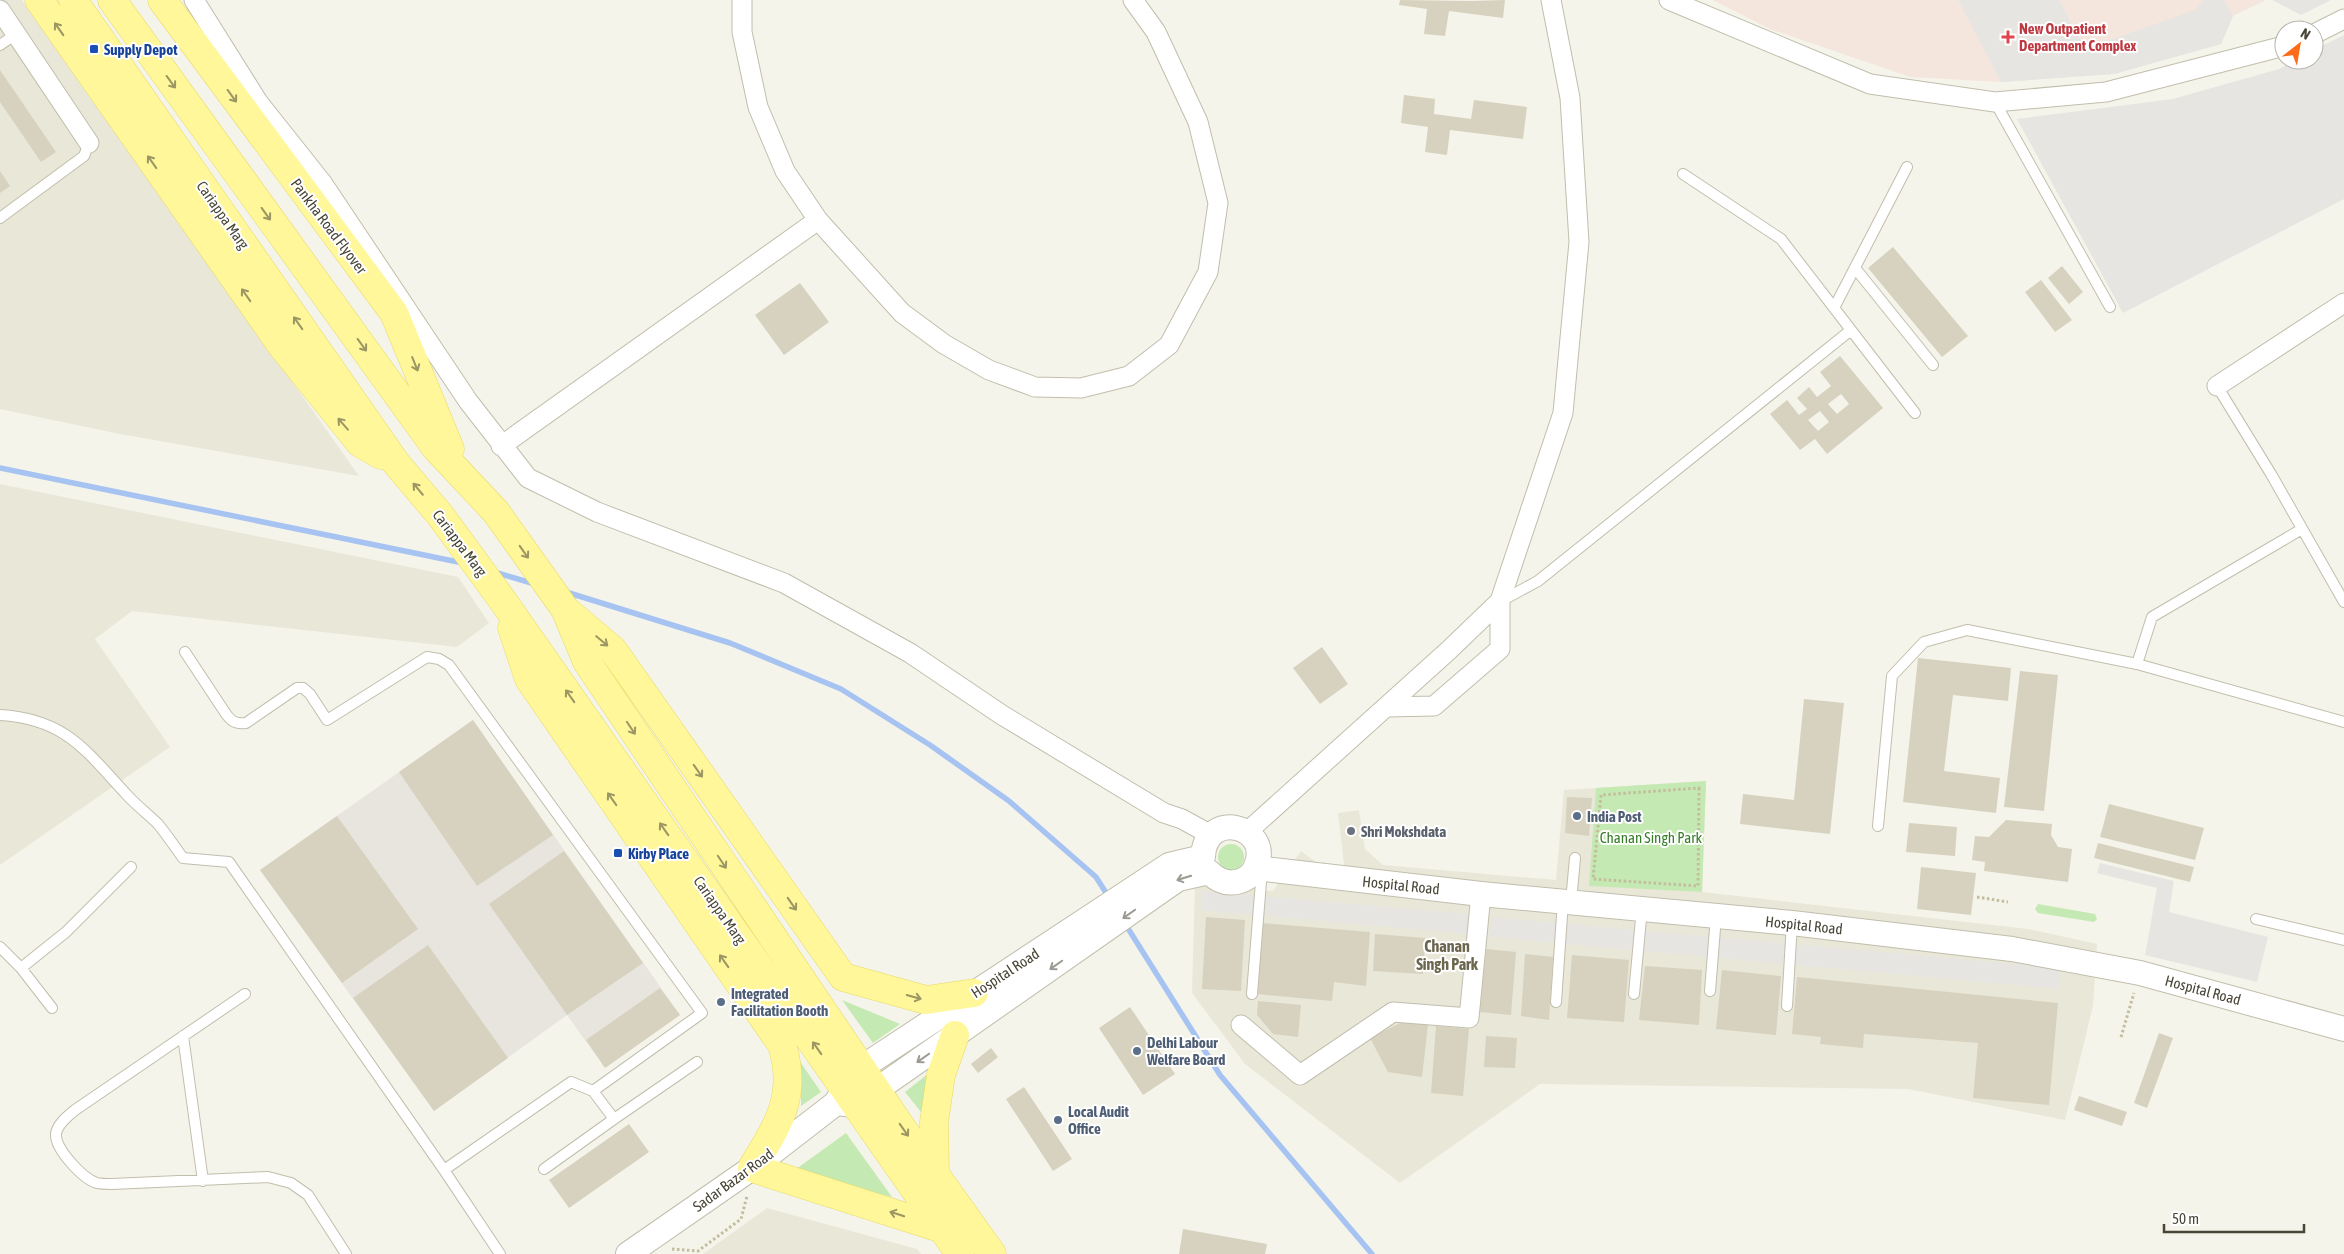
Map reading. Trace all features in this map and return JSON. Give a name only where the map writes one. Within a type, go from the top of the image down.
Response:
[{"type":"main road","points":[[39,0],[293,360],[360,444],[396,463]]},
{"type":"main road","name":"Cariappa Marg","points":[[73,0],[396,463],[440,515],[503,601],[853,1097],[960,1254]]},
{"type":"main road","name":"Cariappa Marg","points":[[112,0],[436,448],[496,512],[565,609],[587,662],[861,1068],[853,1097]]},
{"type":"main road","name":"Pankha Road Flyover","points":[[162,0],[394,313],[459,472]]},
{"type":"main road","points":[[503,601],[529,679],[782,1045],[789,1076],[786,1106],[750,1179],[943,1229]]},
{"type":"main road","points":[[565,609],[613,650],[843,977],[926,1000],[974,994]]},
{"type":"main road","points":[[935,1173],[934,1122],[941,1075],[955,1035]]},
{"type":"main road","name":"Cariappa Marg","points":[[853,1097],[935,1173],[992,1254]]},
{"type":"street","points":[[194,0],[258,102],[323,184],[468,401],[501,446],[528,478],[597,512],[784,582],[910,653],[1002,715],[1164,813],[1182,820],[1207,855],[1214,878],[1229,883],[1245,880],[1259,869],[1259,853],[1253,838],[1247,832],[1232,827],[1224,828],[1207,855]]},
{"type":"street","points":[[742,0],[742,32],[758,107],[785,171],[818,220],[902,313],[944,344],[989,370],[1035,387],[1081,388],[1129,376],[1169,345],[1208,272],[1218,203],[1198,122],[1156,32],[1137,1]]},
{"type":"street","points":[[1387,707],[1434,706],[1500,649],[1500,602],[1563,413],[1579,242],[1570,98],[1551,0]]},
{"type":"street","points":[[1669,0],[1870,84],[1995,102],[2106,92],[2274,49]]},
{"type":"street","points":[[0,10],[89,143]]},
{"type":"street","points":[[2324,29],[2344,19]]},
{"type":"street","points":[[501,446],[818,220]]},
{"type":"street","points":[[2217,386],[2344,303]]},
{"type":"street","points":[[1247,832],[1387,707],[1500,602]]},
{"type":"street","name":"Hospital Road","points":[[853,1097],[955,1035],[1090,929],[1156,884],[1169,865],[1207,855]]},
{"type":"street","name":"Hospital Road","points":[[1259,869],[1481,894],[1792,923],[2012,948],[2140,973],[2344,1029]]},
{"type":"street","points":[[1240,1026],[1300,1075],[1393,1012],[1469,1018],[1481,894]]},
{"type":"street","name":"Hospital Road","points":[[861,1068],[974,994],[1090,929]]},
{"type":"street","name":"Sadar Bazar Road","points":[[628,1254],[750,1179],[853,1097]]},
{"type":"lane","points":[[0,45],[16,34]]},
{"type":"lane","points":[[1995,102],[2110,307]]},
{"type":"lane","points":[[0,218],[84,156],[89,143]]},
{"type":"lane","points":[[1834,308],[1907,167]]},
{"type":"lane","points":[[1683,174],[1781,239],[1915,413]]},
{"type":"lane","points":[[1855,268],[1933,364]]},
{"type":"lane","points":[[1500,602],[1538,581],[1851,330]]},
{"type":"lane","points":[[2217,386],[2344,602]]},
{"type":"lane","points":[[2137,664],[2152,617],[2302,529]]},
{"type":"lane","points":[[1878,826],[1892,676],[1924,642],[1967,630],[2137,664],[2344,722]]},
{"type":"lane","points":[[185,652],[231,721],[238,723],[246,723],[297,688],[303,688],[310,694],[327,720],[427,657],[439,659],[449,665],[702,1013],[593,1091]]},
{"type":"lane","points":[[0,715],[14,715],[42,723],[78,742],[135,804],[158,824],[184,858],[229,862],[444,1170],[500,1254]]},
{"type":"lane","points":[[1556,1002],[1567,902],[1575,858]]},
{"type":"lane","points":[[21,968],[66,932],[131,867]]},
{"type":"lane","points":[[1252,994],[1259,869]]},
{"type":"lane","points":[[1634,994],[1642,908]]},
{"type":"lane","points":[[1710,991],[1716,916]]},
{"type":"lane","points":[[2256,920],[2344,940]]},
{"type":"lane","points":[[1787,1006],[1792,923]]},
{"type":"lane","points":[[0,947],[21,968],[52,1008]]},
{"type":"lane","points":[[245,994],[75,1110],[62,1121],[56,1134],[59,1146],[80,1175],[96,1183],[203,1181],[268,1177],[291,1182],[308,1195],[346,1254]]},
{"type":"lane","points":[[182,1036],[203,1181]]},
{"type":"lane","points":[[544,1169],[697,1062]]},
{"type":"lane","points":[[444,1170],[571,1082],[593,1091],[614,1119]]},
{"type":"path","points":[[1699,788],[1698,886],[1691,885],[1594,879],[1601,795],[1699,788]]},
{"type":"path","points":[[1977,897],[2008,902]]},
{"type":"path","points":[[2121,1037],[2140,973]]},
{"type":"path","points":[[670,1249],[698,1250],[741,1219],[750,1179]]},
{"type":"shaded area","points":[[0,0],[22,0],[359,476],[120,434],[0,409]]},
{"type":"shaded area","name":"New Outpatient Department Complex","points":[[1713,0],[2266,0],[2233,16],[2221,44],[2114,74],[2001,82],[1910,77],[1770,29]]},
{"type":"shaded area","points":[[1958,0],[2059,0],[2085,49],[2195,10],[2204,0],[2224,0],[2233,16],[2221,44],[2114,74],[2001,82]]},
{"type":"shaded area","points":[[2272,0],[2331,0],[2301,15]]},
{"type":"shaded area","points":[[2344,35],[2344,199],[2123,313],[2017,119],[2173,99],[2275,70],[2324,70],[2324,45]]},
{"type":"shaded area","points":[[0,484],[458,577],[489,623],[457,647],[132,611],[95,639],[170,747],[0,865]]},
{"type":"shaded area","points":[[473,720],[680,1015],[605,1068],[567,1015],[434,1111],[260,870]]},
{"type":"shaded area","points":[[1706,781],[1702,892],[2028,929],[2097,944],[2093,1006],[2065,1120],[1908,1089],[1540,1084],[1400,1183],[1245,1064],[1192,993],[1195,884],[1273,891],[1301,851],[1325,869],[1345,872],[1338,813],[1359,810],[1365,849],[1383,865],[1556,880],[1564,790]]},
{"type":"shaded area","points":[[2100,863],[2174,881],[2169,912],[2268,937],[2257,982],[2145,955],[2157,888],[2097,873]]},
{"type":"shaded area","points":[[1202,891],[1469,914],[1467,934],[1201,910]]},
{"type":"shaded area","points":[[1491,917],[2060,968],[2059,989],[1490,937]]},
{"type":"shaded area","points":[[767,1208],[917,1249],[921,1254],[703,1254]]},
{"type":"green space","name":"Chanan Singh Park","points":[[1706,781],[1702,892],[1589,886],[1596,788]]},
{"type":"green space","points":[[1231,844],[1240,848],[1244,857],[1240,866],[1231,870],[1222,866],[1218,857],[1222,848]]},
{"type":"green space","points":[[2038,904],[2095,914],[2097,919],[2094,922],[2038,913],[2035,909]]},
{"type":"green space","points":[[842,1000],[900,1024],[873,1043]]},
{"type":"green space","points":[[801,1063],[821,1092],[801,1106]]},
{"type":"green space","points":[[929,1073],[921,1112],[905,1092]]},
{"type":"green space","points":[[846,1133],[892,1197],[792,1172]]},
{"type":"building","points":[[1400,0],[1505,0],[1503,18],[1449,11],[1445,36],[1424,34],[1427,9],[1399,5]]},
{"type":"building","points":[[0,70],[56,152],[41,162],[0,102]]},
{"type":"building","points":[[1404,95],[1435,99],[1434,114],[1471,119],[1474,100],[1527,107],[1523,139],[1450,130],[1447,155],[1425,152],[1428,127],[1401,123]]},
{"type":"building","points":[[0,171],[10,186],[0,193]]},
{"type":"building","points":[[1893,247],[1968,336],[1942,357],[1868,268]]},
{"type":"building","points":[[2062,266],[2083,292],[2069,304],[2048,278]]},
{"type":"building","points":[[2041,280],[2072,320],[2055,332],[2025,292]]},
{"type":"building","points":[[800,283],[829,322],[784,355],[755,315]]},
{"type":"building","points":[[1840,356],[1883,408],[1827,454],[1815,439],[1800,450],[1770,414],[1787,400],[1799,415],[1807,409],[1797,398],[1809,387],[1817,397],[1831,386],[1820,372]],"holes":[[[1841,394],[1849,404],[1837,414],[1828,404]],[[1820,411],[1829,422],[1818,431],[1808,420]]]},
{"type":"building","points":[[1322,647],[1348,684],[1320,704],[1293,668]]},
{"type":"building","points":[[1918,658],[2011,668],[2008,701],[1953,695],[1944,771],[2000,778],[1996,813],[1903,802]]},
{"type":"building","points":[[2020,671],[2058,675],[2044,811],[2004,807]]},
{"type":"building","points":[[1804,699],[1844,703],[1830,834],[1740,824],[1743,794],[1794,800]]},
{"type":"building","points":[[473,720],[553,835],[477,886],[399,772]]},
{"type":"building","points":[[1567,797],[1592,798],[1589,836],[1565,833]]},
{"type":"building","points":[[2109,804],[2204,828],[2195,860],[2100,837]]},
{"type":"building","points":[[337,816],[418,929],[342,983],[260,870]]},
{"type":"building","points":[[2006,820],[2052,824],[2051,835],[2058,847],[2072,849],[2068,882],[1984,871],[1985,862],[1972,860],[1975,836],[1989,837]]},
{"type":"building","points":[[1909,823],[1957,827],[1955,856],[1906,852]]},
{"type":"building","points":[[2098,843],[2194,867],[2190,882],[2094,858]]},
{"type":"building","points":[[564,851],[643,963],[567,1015],[489,904]]},
{"type":"building","points":[[1921,867],[1976,873],[1971,915],[1917,909]]},
{"type":"building","points":[[1206,917],[1245,920],[1241,991],[1202,989]]},
{"type":"building","points":[[1262,923],[1370,932],[1366,986],[1334,982],[1332,1001],[1257,994]]},
{"type":"building","points":[[1375,934],[1425,938],[1423,974],[1373,971]]},
{"type":"building","points":[[428,945],[508,1058],[434,1111],[353,998]]},
{"type":"building","points":[[1486,949],[1516,952],[1511,1015],[1480,1012]]},
{"type":"building","points":[[1525,954],[1553,957],[1549,1020],[1521,1016]]},
{"type":"building","points":[[1572,955],[1629,960],[1624,1022],[1567,1018]]},
{"type":"building","points":[[1645,966],[1702,970],[1699,1025],[1639,1020]]},
{"type":"building","points":[[1722,970],[1781,976],[1776,1035],[1716,1029]]},
{"type":"building","points":[[1797,977],[2058,1003],[2049,1105],[1973,1098],[1978,1043],[1864,1034],[1863,1048],[1820,1044],[1821,1037],[1792,1034]]},
{"type":"building","points":[[660,988],[680,1015],[605,1068],[586,1040]]},
{"type":"building","points":[[1258,1001],[1301,1005],[1298,1037],[1273,1034],[1257,1015]]},
{"type":"building","name":"Delhi Labour Welfare Board","points":[[1130,1007],[1175,1074],[1143,1095],[1099,1028]]},
{"type":"building","points":[[1402,1022],[1428,1025],[1422,1077],[1388,1072],[1370,1038]]},
{"type":"building","points":[[1436,1026],[1469,1029],[1463,1096],[1431,1093]]},
{"type":"building","points":[[2159,1033],[2173,1038],[2147,1108],[2134,1103]]},
{"type":"building","points":[[1486,1036],[1517,1038],[1515,1068],[1484,1067]]},
{"type":"building","points":[[991,1048],[998,1057],[978,1073],[971,1064]]},
{"type":"building","points":[[1024,1087],[1072,1159],[1053,1171],[1006,1099]]},
{"type":"building","points":[[2079,1096],[2127,1112],[2122,1126],[2074,1110]]},
{"type":"building","points":[[629,1124],[649,1152],[569,1208],[549,1180]]},
{"type":"building","points":[[1183,1229],[1267,1244],[1265,1254],[1179,1254]]},
{"type":"waterway","points":[[0,468],[463,563]]},
{"type":"waterway","points":[[494,572],[535,584]]},
{"type":"waterway","points":[[566,592],[730,643],[841,689],[930,745],[1009,801],[1096,877],[1110,899]]},
{"type":"waterway","points":[[1124,922],[1220,1075],[1372,1254]]},
{"type":"place","name":"New Outpatient Department Complex","points":[[2008,37]]},
{"type":"place","name":"Supply Depot","points":[[94,49]]},
{"type":"place","name":"India Post","points":[[1577,816]]},
{"type":"place","name":"Shri Mokshdata","points":[[1351,831]]},
{"type":"place","name":"Kirby Place","points":[[618,853]]},
{"type":"place","name":"Integrated Facilitation Booth","points":[[721,1002]]},
{"type":"place","name":"Delhi Labour Welfare Board","points":[[1137,1051]]},
{"type":"place","name":"Local Audit Office","points":[[1058,1120]]},
{"type":"district","name":"Chanan Singh Park","points":[[1447,955]]}]
